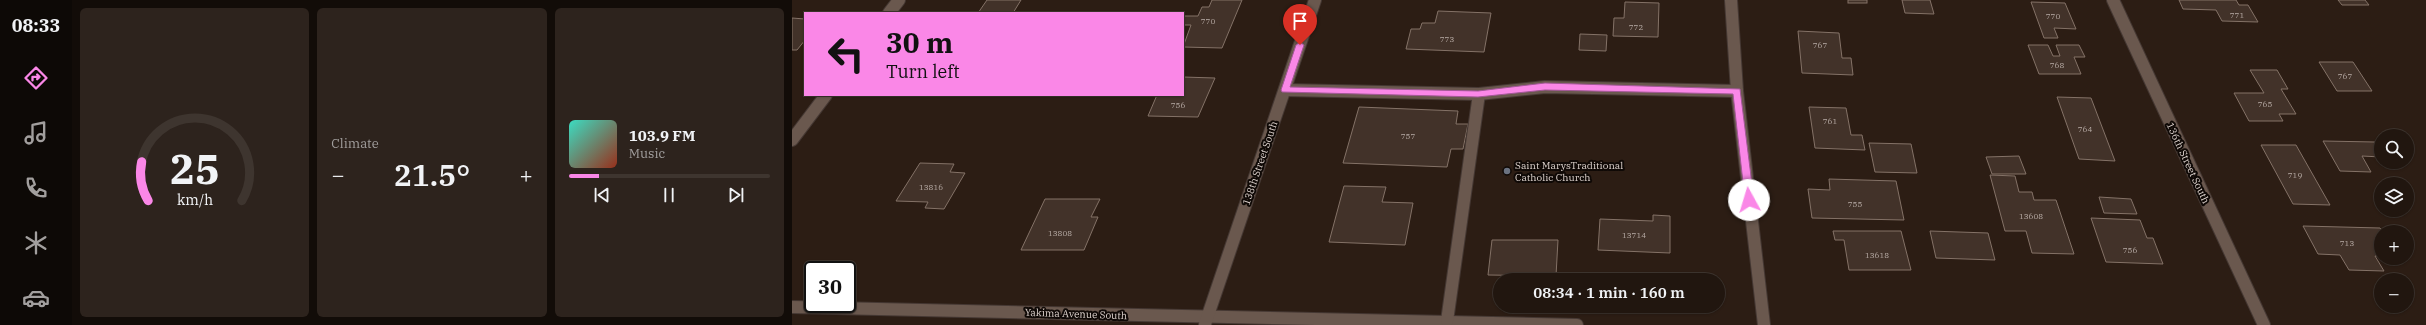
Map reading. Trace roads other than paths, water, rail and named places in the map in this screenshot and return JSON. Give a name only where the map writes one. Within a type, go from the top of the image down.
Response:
[{"type":"street","points":[[890,12],[898,0]]},
{"type":"street","name":"138th Street South","points":[[1206,321],[1315,0]]},
{"type":"street","points":[[1731,0],[1737,91],[1764,325]]},
{"type":"street","name":"136th Street South","points":[[2113,0],[2264,325]]},
{"type":"street","points":[[1285,90],[1478,94],[1545,86],[1737,91]]},
{"type":"street","points":[[1447,321],[1478,94]]},
{"type":"street","points":[[792,140],[825,96]]},
{"type":"street","name":"Yakima Avenue South","points":[[792,307],[1206,321],[1447,321],[1577,325]]},
{"type":"place","name":"Saint MarysTraditional Catholic Church","points":[[1507,171]]}]
